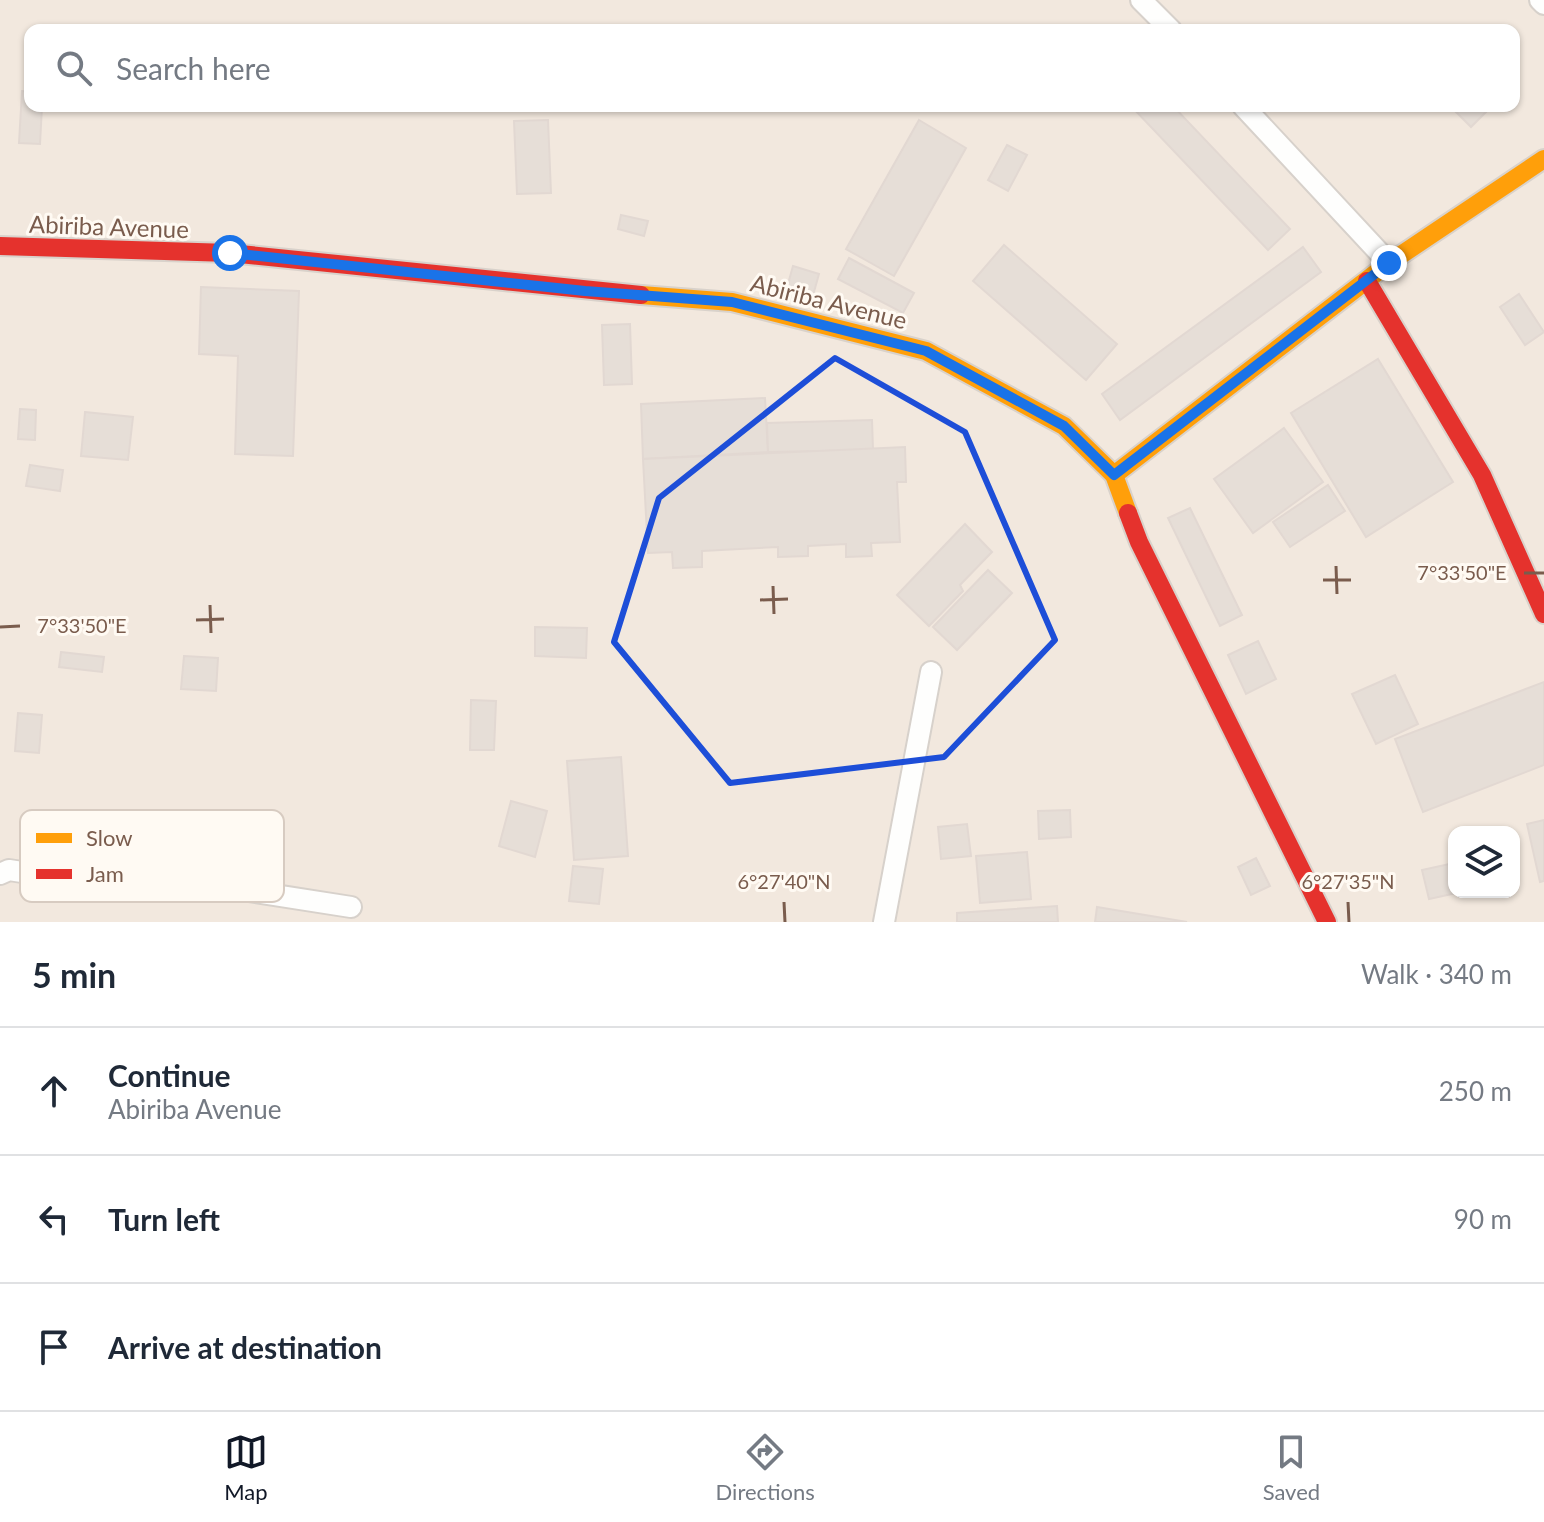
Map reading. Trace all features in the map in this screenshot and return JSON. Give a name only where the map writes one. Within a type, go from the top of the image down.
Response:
[{"type":"street","points":[[1141,0],[1165,24]]},
{"type":"street","points":[[1249,112],[1389,263]]},
{"type":"street","points":[[1114,475],[1389,263],[1544,159]]},
{"type":"street","name":"Abiriba Avenue","points":[[0,246],[230,253],[585,291],[732,302],[926,351],[1064,426],[1114,475],[1139,542],[1327,922]]},
{"type":"street","points":[[1367,281],[1482,475],[1544,614]]},
{"type":"street","points":[[884,922],[931,672]]},
{"type":"street","points":[[0,874],[9,870],[20,872]]},
{"type":"street","points":[[284,896],[351,907]]},
{"type":"highlighted area","points":[[835,358],[965,432],[1055,640],[944,757],[730,783],[614,642],[659,498]]},
{"type":"shaded area","points":[[0,0],[1544,0],[1544,922],[0,922]]},
{"type":"building","points":[[22,91],[24,112],[42,112],[40,144],[19,143]]},
{"type":"building","points":[[1137,112],[1179,112],[1290,229],[1268,250]]},
{"type":"building","points":[[1456,112],[1486,112],[1471,127]]},
{"type":"building","points":[[548,120],[551,193],[517,194],[514,121]]},
{"type":"building","points":[[919,120],[966,148],[894,276],[846,249]]},
{"type":"building","points":[[1007,145],[1027,155],[1008,191],[988,180]]},
{"type":"building","points":[[621,215],[648,221],[644,236],[618,229]]},
{"type":"building","points":[[1004,245],[1117,344],[1086,380],[973,281]]},
{"type":"building","points":[[1303,247],[1321,272],[1120,420],[1102,394]]},
{"type":"building","points":[[849,258],[914,293],[903,313],[838,279]]},
{"type":"building","points":[[793,266],[819,274],[812,299],[786,291]]},
{"type":"building","points":[[201,287],[299,291],[293,456],[235,454],[238,356],[199,354]]},
{"type":"building","points":[[1519,294],[1544,332],[1525,345],[1500,307]]},
{"type":"building","points":[[630,324],[632,384],[604,385],[602,325]]},
{"type":"building","points":[[1378,359],[1453,482],[1366,537],[1291,413]]},
{"type":"building","points":[[765,398],[768,452],[643,459],[641,404]]},
{"type":"building","points":[[20,409],[36,410],[35,440],[18,439]]},
{"type":"building","points":[[85,412],[133,417],[128,460],[81,456]]},
{"type":"building","points":[[872,420],[873,450],[768,452],[767,423]]},
{"type":"building","points":[[1284,428],[1323,482],[1253,533],[1214,479]]},
{"type":"building","points":[[905,447],[906,482],[897,482],[900,542],[871,543],[872,556],[846,557],[846,544],[808,546],[808,556],[778,557],[778,547],[702,551],[702,567],[673,568],[672,552],[648,553],[643,459]]},
{"type":"building","points":[[30,465],[63,470],[60,491],[26,486]]},
{"type":"building","points":[[1328,485],[1345,511],[1290,547],[1273,522]]},
{"type":"building","points":[[1190,508],[1242,615],[1220,626],[1168,518]]},
{"type":"building","points":[[965,524],[992,552],[960,585],[963,591],[929,626],[897,595]]},
{"type":"building","points":[[988,570],[1012,593],[957,650],[933,627]]},
{"type":"building","points":[[535,627],[587,628],[586,658],[535,656]]},
{"type":"building","points":[[1258,641],[1276,679],[1246,694],[1228,655]]},
{"type":"building","points":[[61,652],[104,657],[102,672],[59,667]]},
{"type":"building","points":[[184,656],[218,658],[216,691],[181,689]]},
{"type":"building","points":[[1395,675],[1418,724],[1376,744],[1352,694]]},
{"type":"building","points":[[1544,682],[1544,765],[1423,812],[1395,739]]},
{"type":"building","points":[[471,700],[496,701],[494,750],[470,750]]},
{"type":"building","points":[[18,713],[42,715],[39,753],[15,751]]},
{"type":"building","points":[[621,757],[628,856],[574,860],[567,761]]},
{"type":"building","points":[[511,801],[547,811],[535,857],[499,846]]},
{"type":"building","points":[[1070,810],[1071,837],[1039,839],[1038,811]]},
{"type":"building","points":[[1544,820],[1544,881],[1540,882],[1527,824]]},
{"type":"building","points":[[967,824],[971,856],[941,859],[938,827]]},
{"type":"building","points":[[1027,852],[1031,899],[980,903],[976,856]]},
{"type":"building","points":[[1256,858],[1270,886],[1251,895],[1238,867]]},
{"type":"building","points":[[1448,864],[1448,895],[1429,899],[1422,870]]},
{"type":"building","points":[[573,866],[603,869],[599,904],[569,901]]},
{"type":"building","points":[[1057,906],[1058,922],[957,922],[957,913]]},
{"type":"building","points":[[1097,907],[1187,922],[1095,922]]},
{"type":"traffic: slow","points":[[1114,475],[1389,263],[1544,159]]},
{"type":"traffic: slow","points":[[641,295],[732,302],[926,351],[1064,426],[1114,475],[1128,513]]},
{"type":"traffic: jam","points":[[0,246],[230,253],[641,295]]},
{"type":"traffic: jam","points":[[1367,281],[1482,475],[1544,614]]},
{"type":"traffic: jam","points":[[1128,513],[1139,542],[1327,922]]},
{"type":"route","points":[[230,253],[585,291],[732,302],[926,351],[1064,426],[1114,475],[1389,263]]}]
